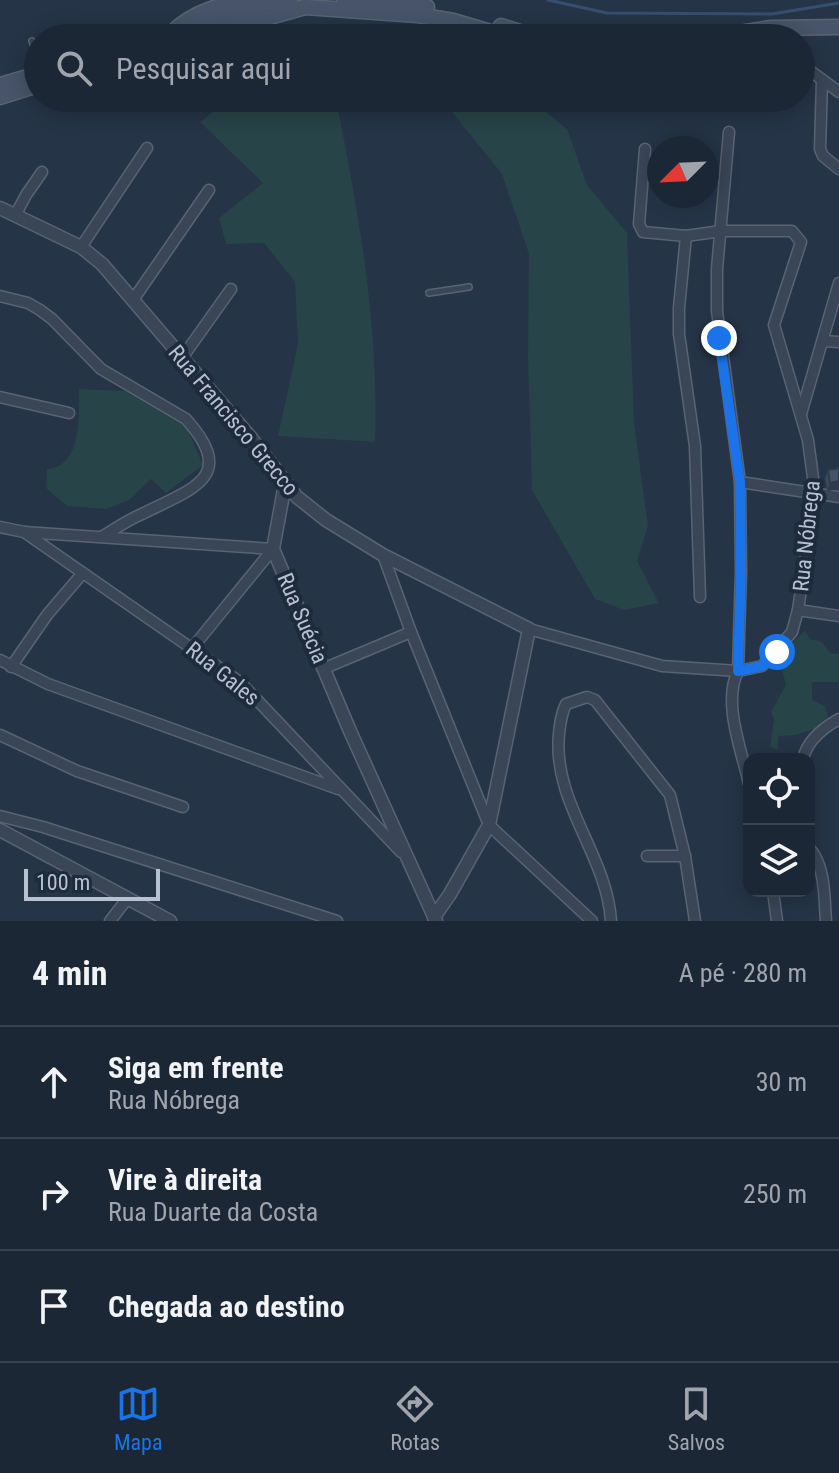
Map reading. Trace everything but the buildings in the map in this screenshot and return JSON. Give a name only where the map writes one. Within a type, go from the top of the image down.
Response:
[{"type":"main road","points":[[338,0],[402,4],[454,12],[493,24]]},
{"type":"main road","points":[[201,24],[220,4],[286,1]]},
{"type":"main road","points":[[211,24],[245,11],[286,1]]},
{"type":"main road","points":[[245,24],[305,7],[418,15],[463,24]]},
{"type":"main road","points":[[234,24],[245,11]]},
{"type":"main road","points":[[815,27],[839,27]]},
{"type":"main road","points":[[0,85],[24,78]]},
{"type":"main road","points":[[0,97],[24,89]]},
{"type":"street","points":[[815,75],[839,92]]},
{"type":"street","points":[[822,81],[820,149],[823,156],[839,169]]},
{"type":"street","points":[[729,132],[717,269],[717,311],[740,482],[738,671],[733,681],[733,707],[743,755]]},
{"type":"street","points":[[81,247],[147,148]]},
{"type":"street","points":[[645,149],[640,229],[646,234],[686,236],[721,231]]},
{"type":"street","points":[[16,214],[42,172]]},
{"type":"street","points":[[133,300],[209,190]]},
{"type":"street","name":"Rua Francisco Grecco","points":[[0,208],[81,247],[102,264],[252,439],[285,484],[326,520],[383,555],[529,629],[672,667],[738,671]]},
{"type":"street","name":"Rua Nóbrega","points":[[721,231],[792,231],[801,242],[774,325],[812,457],[815,493],[792,632],[762,666],[738,671]]},
{"type":"street","points":[[686,236],[679,334],[695,446],[700,597]]},
{"type":"street","points":[[801,416],[839,283]]},
{"type":"street","points":[[182,358],[231,289]]},
{"type":"street","points":[[0,296],[28,303],[40,310],[101,369],[186,419],[208,452],[210,462],[202,482],[103,536]]},
{"type":"street","points":[[823,341],[839,342]]},
{"type":"street","points":[[0,397],[69,413]]},
{"type":"street","points":[[740,482],[839,497]]},
{"type":"street","points":[[193,647],[273,549],[285,484]]},
{"type":"street","name":"Rua Gales","points":[[0,527],[24,532],[193,647],[257,698],[412,863]]},
{"type":"street","name":"Rua Suécia","points":[[24,532],[273,549],[350,731],[435,919]]},
{"type":"street","points":[[383,555],[489,825],[592,921]]},
{"type":"street","points":[[11,667],[47,615],[82,574]]},
{"type":"street","points":[[798,610],[839,616]]},
{"type":"street","points":[[435,919],[489,825],[529,629]]},
{"type":"street","points":[[325,668],[411,632]]},
{"type":"street","points":[[0,660],[48,684],[340,789]]},
{"type":"street","points":[[611,921],[606,892],[568,798],[557,753],[562,711],[566,704],[587,697],[595,700],[667,788],[674,803],[698,920]]},
{"type":"street","points":[[806,753],[812,739],[825,726],[839,719]]},
{"type":"street","points":[[0,735],[77,771],[183,807]]},
{"type":"street","points":[[0,816],[337,921]]},
{"type":"street","points":[[0,830],[170,921]]},
{"type":"street","points":[[647,856],[685,856]]},
{"type":"street","points":[[815,856],[820,869],[826,921]]},
{"type":"street","points":[[774,897],[777,921]]},
{"type":"street","points":[[110,921],[127,899]]},
{"type":"lane","points":[[429,293],[469,287]]},
{"type":"green space","points":[[213,112],[339,112],[354,192],[371,316],[375,442],[278,436],[298,344],[295,282],[264,243],[226,244],[219,218],[263,183],[200,122]]},
{"type":"green space","points":[[452,112],[546,112],[567,129],[587,185],[627,233],[634,423],[648,526],[637,561],[659,603],[624,610],[595,599],[532,490],[529,254],[502,174]]},
{"type":"green space","points":[[79,389],[125,391],[186,426],[203,465],[166,493],[151,479],[129,500],[106,509],[67,506],[46,488],[47,469],[58,466],[73,450],[78,425]]},
{"type":"green space","points":[[805,631],[810,639],[822,642],[830,653],[839,654],[839,682],[812,682],[812,700],[825,706],[828,716],[821,727],[795,735],[778,736],[778,750],[770,747],[774,720],[771,712],[786,685],[782,669],[770,662]]},
{"type":"waterway","points":[[548,0],[607,13],[772,14],[839,3]]},
{"type":"route","points":[[719,338],[740,482],[738,671],[762,666],[777,652]]}]
